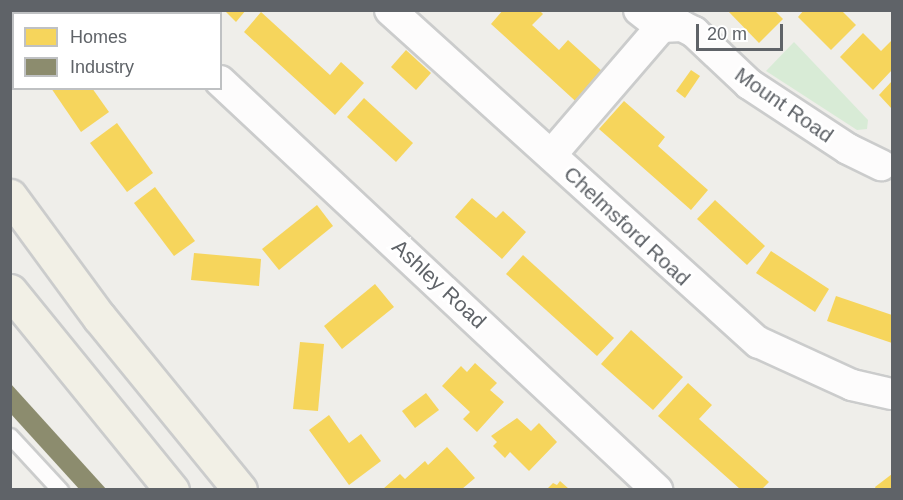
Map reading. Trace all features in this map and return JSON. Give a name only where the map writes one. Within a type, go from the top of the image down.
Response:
[{"type":"highway","points":[[10,196],[99,317],[240,489]]},
{"type":"highway","points":[[10,291],[172,489]]},
{"type":"street","name":"Chelmsford Road","points":[[390,10],[758,342],[852,385],[892,394]]},
{"type":"street","name":"Mount Road","points":[[551,154],[650,19],[682,26],[694,32],[748,84],[848,149],[887,162]]},
{"type":"street","name":"Ashley Road","points":[[222,83],[657,489]]},
{"type":"lane","points":[[10,436],[60,489]]},
{"type":"green space","points":[[794,42],[868,120],[867,129],[857,130],[766,71]]},
{"type":"building: Homes","points":[[50,10],[51,12],[14,12]]},
{"type":"building: Homes","points":[[224,10],[246,10],[236,22]]},
{"type":"building: Homes","points":[[503,10],[539,10],[543,14],[532,25],[559,50],[568,40],[603,72],[583,108],[491,24]]},
{"type":"building: Homes","points":[[727,10],[774,10],[783,19],[759,43]]},
{"type":"building: Homes","points":[[804,10],[841,10],[856,25],[831,50],[798,17]]},
{"type":"building: Homes","points":[[261,12],[330,75],[341,62],[364,83],[335,115],[244,32]]},
{"type":"building: Homes","points":[[863,33],[881,51],[892,40],[892,70],[873,90],[840,57]]},
{"type":"building: Homes","points":[[406,50],[431,73],[416,90],[391,67]]},
{"type":"building: Homes","points":[[691,70],[700,76],[685,98],[676,91]]},
{"type":"building: Homes","points":[[892,81],[892,109],[879,95]]},
{"type":"building: Homes","points":[[52,90],[93,90],[109,112],[81,132]]},
{"type":"building: Homes","points":[[364,98],[413,143],[396,162],[347,117]]},
{"type":"building: Homes","points":[[624,101],[665,137],[658,146],[708,190],[691,210],[599,129]]},
{"type":"building: Homes","points":[[117,123],[153,173],[127,192],[90,143]]},
{"type":"building: Homes","points":[[155,187],[195,241],[174,256],[134,203]]},
{"type":"building: Homes","points":[[472,198],[496,218],[503,211],[526,232],[502,259],[455,217]]},
{"type":"building: Homes","points":[[715,200],[765,246],[747,265],[697,219]]},
{"type":"building: Homes","points":[[317,205],[333,226],[279,270],[262,249]]},
{"type":"building: Homes","points":[[771,251],[829,289],[815,312],[756,273]]},
{"type":"building: Homes","points":[[194,253],[261,259],[259,286],[191,280]]},
{"type":"building: Homes","points":[[523,255],[614,338],[597,356],[506,274]]},
{"type":"building: Homes","points":[[375,284],[394,307],[342,349],[324,326]]},
{"type":"building: Homes","points":[[836,296],[892,315],[892,343],[827,321]]},
{"type":"building: Homes","points":[[631,330],[683,377],[653,410],[601,364]]},
{"type":"building: Homes","points":[[300,342],[324,344],[318,411],[293,409]]},
{"type":"building: Homes","points":[[475,363],[497,383],[490,390],[504,402],[477,432],[463,419],[470,412],[442,386],[461,366],[467,372]]},
{"type":"building: Homes","points":[[688,383],[712,405],[699,419],[769,482],[762,489],[740,489],[658,416]]},
{"type":"building: Homes","points":[[426,393],[439,410],[415,428],[402,411]]},
{"type":"building: Homes","points":[[329,415],[349,443],[361,434],[381,461],[349,485],[309,430]]},
{"type":"building: Homes","points":[[517,418],[531,431],[539,423],[557,442],[529,471],[510,452],[505,458],[493,446],[497,442],[491,436]]},
{"type":"building: Homes","points":[[447,447],[475,478],[462,489],[383,489],[400,474],[405,479],[425,461],[428,465]]},
{"type":"building: Homes","points":[[892,474],[892,489],[876,489],[875,487]]},
{"type":"building: Homes","points":[[560,481],[569,489],[547,489],[553,483],[557,485]]},
{"type":"building: Industry","points":[[10,383],[107,490],[80,490],[10,413]]}]
